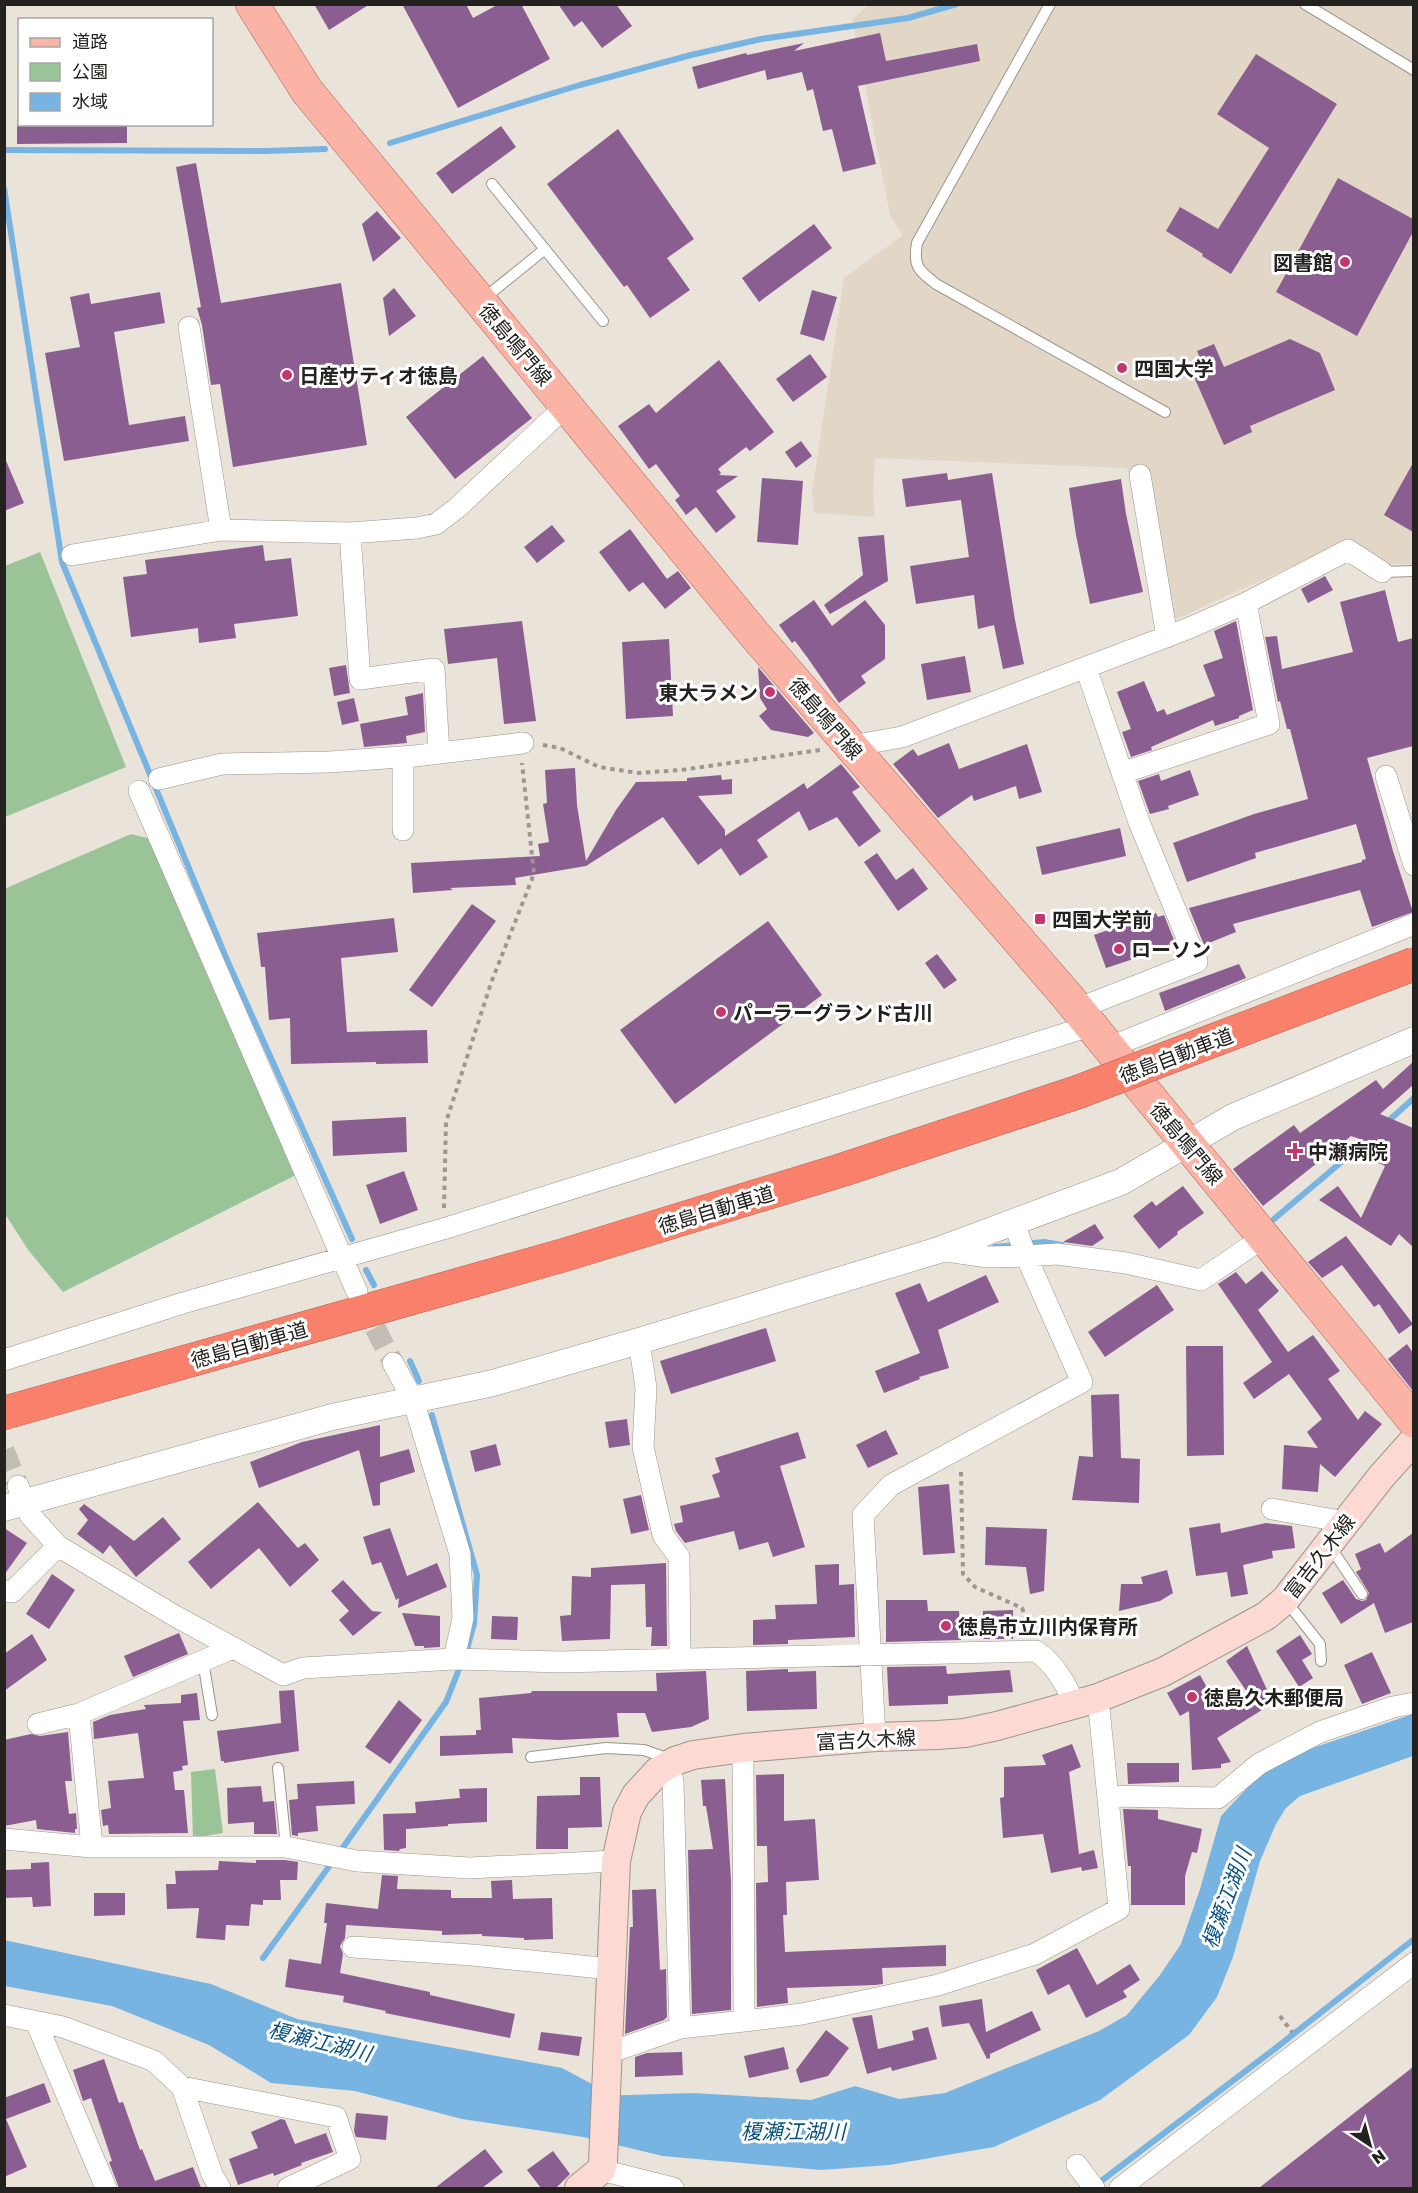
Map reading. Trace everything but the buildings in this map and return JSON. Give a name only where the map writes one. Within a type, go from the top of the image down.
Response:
[{"type":"highway","name":"徳島自動車道","points":[[4,1413],[564,1255],[842,1170],[1078,1092],[1413,964]]},
{"type":"main road","name":"徳島鳴門線","points":[[252,4],[307,92],[754,634],[1092,1028],[1413,1421]]},
{"type":"main road","name":"富吉久木線","points":[[602,2161],[616,1861],[627,1812],[649,1779],[671,1763],[693,1755],[743,1748],[875,1737],[965,1733],[1086,1702],[1163,1672],[1266,1616],[1285,1600],[1413,1440]]},
{"type":"main road","points":[[579,2188],[602,2161]]},
{"type":"street","points":[[189,327],[221,530]]},
{"type":"street","points":[[72,555],[221,530],[350,533],[417,528],[436,524],[457,508],[567,405]]},
{"type":"street","points":[[1140,475],[1167,637]]},
{"type":"street","points":[[350,533],[360,679],[434,669],[439,753]]},
{"type":"street","points":[[851,746],[902,737],[1167,637],[1246,603],[1348,550],[1382,572]]},
{"type":"street","points":[[1122,773],[1269,724],[1246,603]]},
{"type":"street","points":[[1086,668],[1139,822],[1197,962],[1092,1028]]},
{"type":"street","points":[[159,779],[222,764],[329,762],[403,757],[523,743]]},
{"type":"street","points":[[403,757],[403,830]]},
{"type":"street","points":[[1386,776],[1413,865]]},
{"type":"street","points":[[139,791],[357,1292]]},
{"type":"street","points":[[4,1360],[183,1303],[443,1229],[1092,1028],[1413,924]]},
{"type":"street","points":[[939,1250],[988,1257],[1021,1242],[1233,1117],[1413,1040]]},
{"type":"street","points":[[608,2053],[680,2028],[802,2014],[938,1985],[1035,1954],[1119,1909],[1109,1796],[1086,1702],[1067,1686],[1050,1661],[1036,1651],[560,1662],[461,1659],[303,1668],[283,1675],[175,1616],[58,1546],[16,1499],[332,1417],[483,1386],[939,1250],[1021,1242],[1057,1254],[1126,1263],[1201,1280],[1264,1237]]},
{"type":"street","points":[[875,1737],[863,1515],[891,1485],[1082,1382],[1021,1242]]},
{"type":"street","points":[[639,1341],[646,1388],[643,1447],[663,1535],[679,1557],[680,1659]]},
{"type":"street","points":[[393,1363],[413,1400],[460,1554],[463,1617],[461,1659]]},
{"type":"street","points":[[1272,1509],[1346,1522]]},
{"type":"street","points":[[4,1591],[12,1592],[58,1546]]},
{"type":"street","points":[[38,1724],[79,1714],[233,1648]]},
{"type":"street","points":[[1109,1796],[1218,1798],[1259,1764],[1320,1732],[1393,1707],[1413,1703]]},
{"type":"street","points":[[79,1714],[92,1847]]},
{"type":"street","points":[[743,1748],[744,2020]]},
{"type":"street","points":[[671,1763],[680,2028]]},
{"type":"street","points":[[4,1839],[92,1847],[286,1847],[335,1856],[469,1868],[616,1861]]},
{"type":"street","points":[[353,1947],[472,1955],[611,1969]]},
{"type":"street","points":[[1120,2188],[1413,1963]]},
{"type":"street","points":[[4,2015],[63,2027],[154,2061],[183,2087],[220,2188]]},
{"type":"street","points":[[36,2022],[106,2188]]},
{"type":"street","points":[[183,2087],[336,2117],[350,2159],[288,2188]]},
{"type":"street","points":[[602,2161],[673,2188]]},
{"type":"lane","points":[[1050,4],[917,243],[915,259],[921,272],[936,284],[1165,412]]},
{"type":"lane","points":[[1305,4],[1413,70]]},
{"type":"lane","points":[[492,184],[603,321]]},
{"type":"lane","points":[[480,302],[545,249]]},
{"type":"lane","points":[[1382,572],[1413,571]]},
{"type":"lane","points":[[1329,1545],[1362,1594]]},
{"type":"lane","points":[[1285,1600],[1320,1644],[1321,1661]]},
{"type":"lane","points":[[203,1660],[212,1715]]},
{"type":"lane","points":[[531,1757],[606,1748],[644,1750],[671,1763]]},
{"type":"lane","points":[[278,1768],[286,1847]]},
{"type":"path","points":[[443,1229],[446,1122],[491,983],[534,874],[522,762],[523,743],[560,748],[599,767],[638,773],[681,770],[851,746]]},
{"type":"path","points":[[966,1470],[960,1473],[963,1574],[975,1587],[1022,1608],[1040,1654]]},
{"type":"path","points":[[1280,2016],[1287,2025]]},
{"type":"shaded area","name":"四国大学","points":[[870,4],[1413,5],[1413,564],[1382,564],[1326,551],[1157,628],[1127,468],[875,458],[873,494],[875,517],[814,513],[812,493],[844,278],[903,235],[890,215],[852,19]]},
{"type":"green space","points":[[40,552],[126,767],[5,817],[5,566]]},
{"type":"green space","points":[[131,834],[151,839],[298,1174],[63,1292],[29,1251],[5,1214],[4,889]]},
{"type":"green space","points":[[215,1769],[223,1833],[193,1838],[191,1772]]},
{"type":"water","name":"榎瀬江湖川","points":[[1413,1714],[1413,1756],[1300,1796],[1286,1808],[1276,1824],[1260,1861],[1233,1957],[1217,1997],[1189,2035],[1100,2100],[994,2147],[889,2165],[821,2170],[663,2156],[583,2137],[462,2119],[355,2091],[271,2083],[209,2045],[112,2006],[5,1986],[4,1940],[211,1984],[297,2019],[562,2068],[592,2084],[594,2096],[694,2093],[811,2100],[855,2086],[899,2099],[945,2093],[1099,2031],[1127,2015],[1160,1975],[1181,1944],[1221,1816],[1248,1787],[1283,1758]]},
{"type":"waterway","points":[[390,143],[580,85],[691,55],[761,39],[908,18],[957,4]]},
{"type":"waterway","points":[[4,150],[267,151],[325,149]]},
{"type":"waterway","points":[[4,188],[62,562],[227,960],[352,1239]]},
{"type":"waterway","points":[[1385,1124],[1414,1098]]},
{"type":"waterway","points":[[1274,1219],[1371,1137]]},
{"type":"waterway","points":[[995,1247],[1044,1242],[1062,1245]]},
{"type":"waterway","points":[[366,1270],[374,1285]]},
{"type":"waterway","points":[[410,1361],[419,1381]]},
{"type":"waterway","points":[[339,1853],[446,1702],[467,1649],[474,1624],[477,1575],[432,1415]]},
{"type":"waterway","points":[[263,1958],[333,1861]]},
{"type":"waterway","points":[[1096,2185],[1414,1939]]},
{"type":"tunnel","points":[[361,1300],[393,1363]]},
{"type":"tunnel","points":[[4,1450],[18,1486]]},
{"type":"place","name":"図書館","points":[[1345,262]]},
{"type":"place","name":"四国大学","points":[[1122,368]]},
{"type":"place","name":"日産サティオ徳島","points":[[287,375]]},
{"type":"place","name":"東大ラメン","points":[[770,692]]},
{"type":"place","name":"四国大学前","points":[[1040,919]]},
{"type":"place","name":"ローソン","points":[[1119,949]]},
{"type":"place","name":"パーラーグランド古川","points":[[721,1012]]},
{"type":"place","name":"中瀬病院","points":[[1295,1151]]},
{"type":"place","name":"徳島市立川内保育所","points":[[946,1626]]},
{"type":"place","name":"徳島久木郵便局","points":[[1192,1697]]}]
